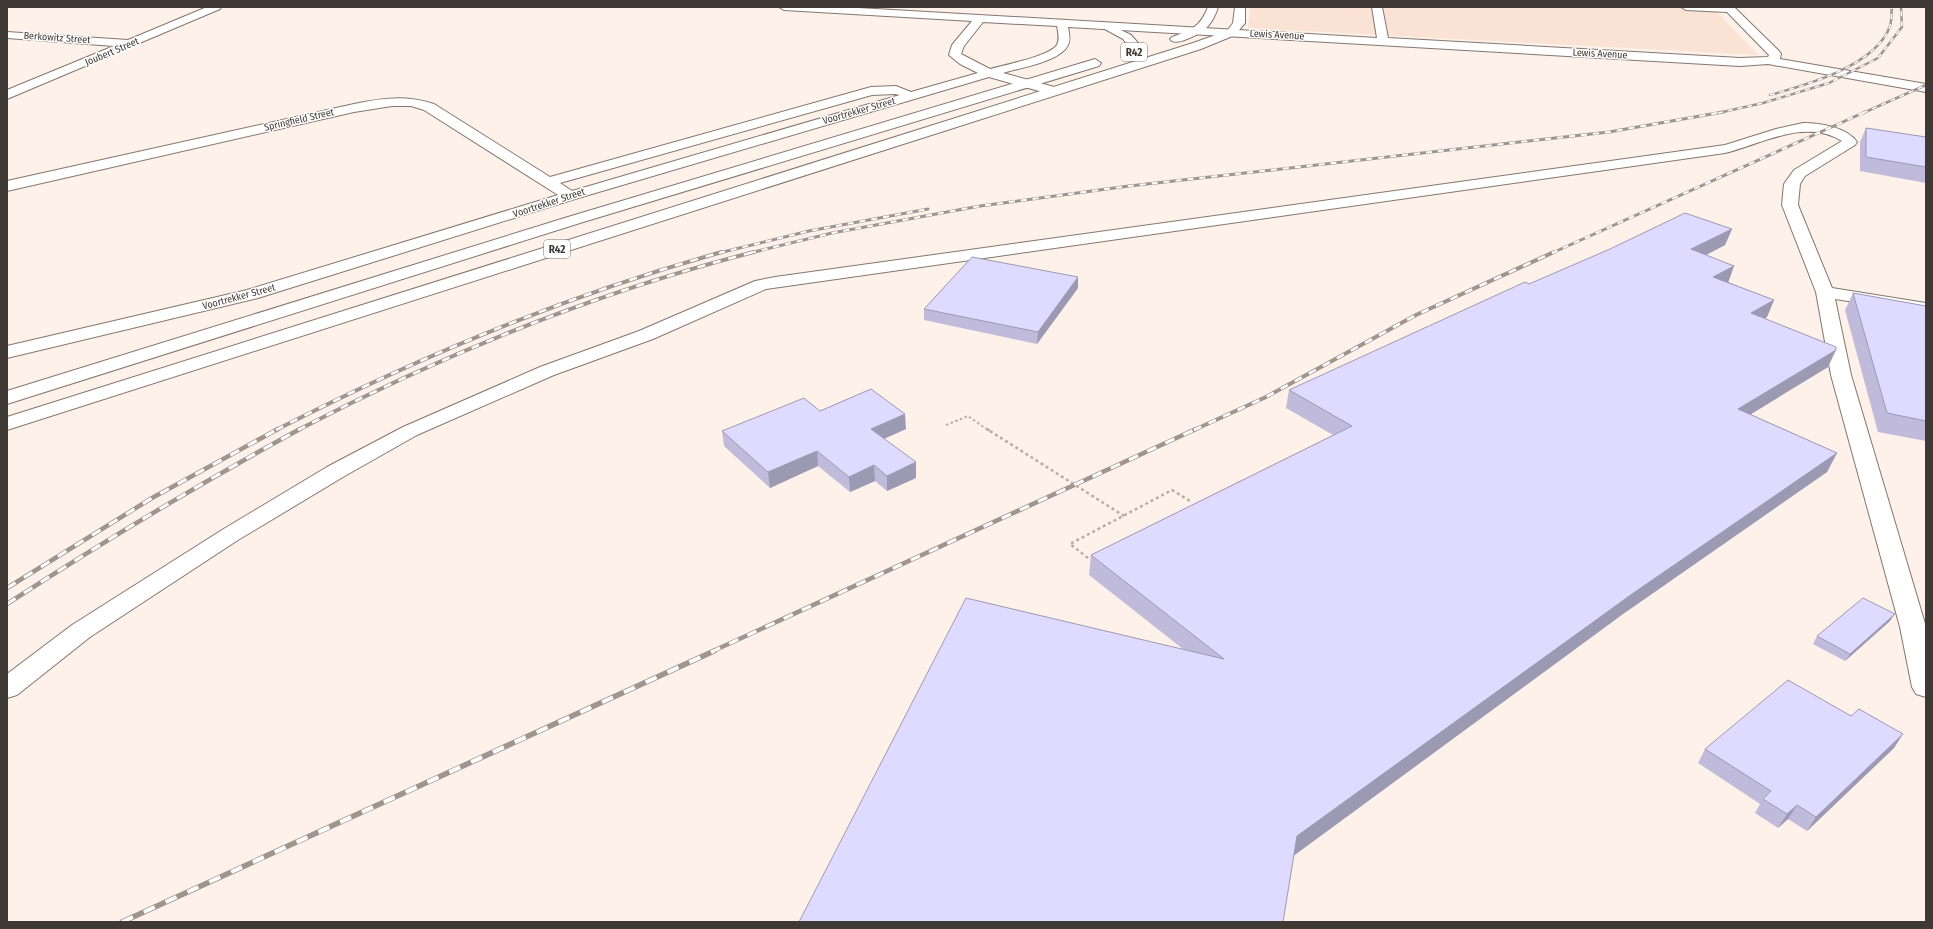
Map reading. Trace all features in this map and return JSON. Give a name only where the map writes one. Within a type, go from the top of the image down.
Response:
[{"type":"street","name":"Joubert Street","points":[[7,95],[216,7]]},
{"type":"street","name":"Lewis Avenue","points":[[784,7],[1740,62],[1769,61],[1926,88]]},
{"type":"street","points":[[1199,31],[1207,23],[1213,7]]},
{"type":"street","points":[[1231,32],[1238,23],[1240,7]]},
{"type":"street","points":[[1377,7],[1383,41]]},
{"type":"street","points":[[1686,7],[1729,8],[1775,54],[1774,59],[1769,61]]},
{"type":"street","points":[[980,18],[958,45],[955,55],[960,59],[990,73],[1053,91]]},
{"type":"street","name":"Voortrekker Street","points":[[7,352],[252,294],[414,246],[570,196],[1045,57],[1060,50],[1065,40],[1062,23]]},
{"type":"street","points":[[1107,26],[1127,37],[1139,50]]},
{"type":"street","name":"R42","points":[[1125,54],[1158,45],[1199,31]]},
{"type":"street","name":"R42","points":[[7,424],[1196,46],[1231,32]]},
{"type":"street","name":"Berkowitz Street","points":[[7,35],[132,43]]},
{"type":"street","name":"R42","points":[[7,398],[651,196],[1023,83],[1104,60]]},
{"type":"street","points":[[547,182],[871,91],[896,90],[912,96]]},
{"type":"street","name":"Springfield Street","points":[[7,186],[360,107],[398,102],[416,103],[428,107],[570,196]]},
{"type":"street","points":[[7,688],[80,631],[224,539],[335,472],[410,431],[547,371],[646,335],[761,286],[775,282],[1725,149],[1744,145],[1792,129],[1807,127],[1845,136],[1850,142],[1799,173],[1792,184],[1790,205],[1825,292],[1841,375],[1913,627],[1926,687]]},
{"type":"street","points":[[651,196],[674,211]]},
{"type":"street","points":[[1825,292],[1926,308]]},
{"type":"path","points":[[946,425],[968,416],[1124,516]]},
{"type":"path","points":[[1088,558],[1070,544],[1172,490],[1190,501]]},
{"type":"shaded area","points":[[1250,7],[1712,7],[1758,55],[1248,28]]},
{"type":"building","points":[[1866,128],[1926,137],[1926,167],[1866,157]]},
{"type":"building","points":[[1685,213],[1732,229],[1691,249],[1734,266],[1713,277],[1774,300],[1751,313],[1836,347],[1836,350],[1738,409],[1837,453],[1632,594],[1297,836],[1283,922],[799,922],[966,598],[1224,659],[1091,555],[1352,426],[1289,390],[1525,282],[1529,284],[1610,249]]},
{"type":"building","points":[[972,257],[1078,277],[1038,332],[924,309]]},
{"type":"building","points":[[1853,293],[1926,306],[1926,421],[1887,413]]},
{"type":"building","points":[[871,389],[905,414],[871,429],[916,462],[887,476],[874,465],[849,477],[817,451],[768,472],[722,431],[804,398],[820,411]]},
{"type":"building","points":[[1863,598],[1895,614],[1850,654],[1817,636]]},
{"type":"building","points":[[1788,680],[1851,716],[1859,709],[1903,734],[1816,817],[1797,805],[1787,814],[1763,799],[1771,791],[1705,749]]},
{"type":"railway","points":[[1770,95],[1802,86],[1838,72],[1855,63],[1870,52],[1882,40],[1890,26],[1892,7]]},
{"type":"railway","points":[[1721,112],[1763,103],[1829,83],[1878,58],[1902,27],[1901,7]]},
{"type":"railway","points":[[1863,113],[1926,85]]},
{"type":"railway","points":[[753,252],[832,233],[980,206],[1129,186],[1609,132],[1721,112]]},
{"type":"railway","points":[[1552,253],[1865,112]]},
{"type":"railway","points":[[719,253],[809,231],[928,209]]},
{"type":"railway","points":[[278,429],[384,377],[494,330],[607,288],[722,252]]},
{"type":"railway","points":[[298,430],[352,402],[408,376],[521,328],[637,286],[753,252]]},
{"type":"railway","points":[[1194,430],[1266,397],[1416,315],[1554,252]]},
{"type":"railway","points":[[7,588],[152,498],[278,429]]},
{"type":"railway","points":[[7,604],[152,514],[300,429]]},
{"type":"railway","points":[[711,652],[1196,429]]},
{"type":"railway","points":[[122,922],[714,651]]}]
